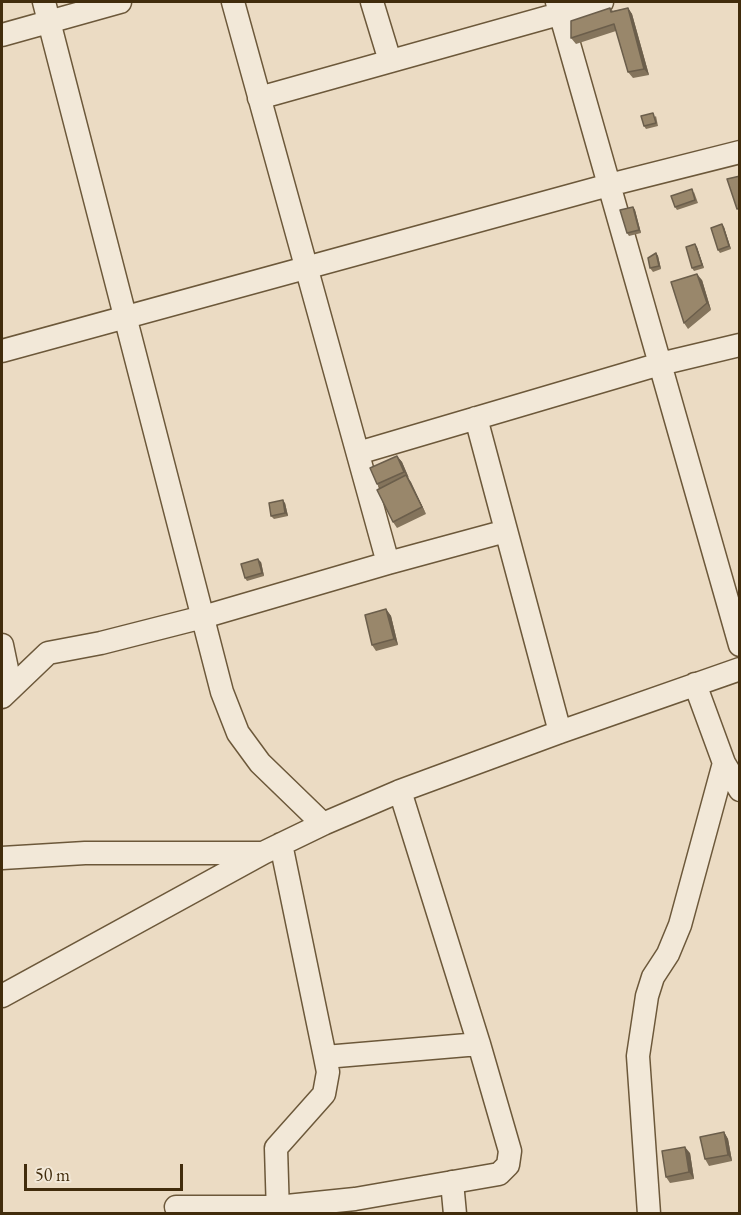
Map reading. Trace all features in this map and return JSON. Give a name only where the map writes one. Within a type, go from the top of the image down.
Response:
[{"type":"street","points":[[2,35],[46,12],[120,2]]},
{"type":"street","points":[[233,2],[388,563]]},
{"type":"street","points":[[372,2],[390,61]]},
{"type":"street","points":[[259,98],[390,61],[559,8],[602,2]]},
{"type":"street","points":[[559,8],[660,364],[731,581],[740,645]]},
{"type":"street","points":[[46,12],[222,692],[238,733],[261,763],[323,824]]},
{"type":"street","points":[[2,351],[609,185],[740,152]]},
{"type":"street","points":[[358,453],[660,364],[740,345]]},
{"type":"street","points":[[476,418],[560,732]]},
{"type":"street","points":[[6,692],[48,653],[101,643],[203,617],[506,531]]},
{"type":"street","points":[[2,645],[6,692]]},
{"type":"street","points":[[2,996],[272,849],[323,824],[400,791],[740,669]]},
{"type":"street","points":[[694,684],[724,763],[740,790]]},
{"type":"street","points":[[649,1214],[638,1056],[647,996],[653,977],[668,954],[680,925],[724,763]]},
{"type":"street","points":[[176,1207],[277,1210],[499,1174],[508,1165],[510,1151],[400,791]]},
{"type":"street","points":[[2,858],[85,853],[272,849]]},
{"type":"street","points":[[272,849],[328,1072],[324,1094],[276,1148],[277,1210]]},
{"type":"street","points":[[325,1057],[479,1044]]},
{"type":"street","points":[[452,1182],[454,1214]]},
{"type":"building","points":[[610,8],[611,12],[628,8],[644,69],[628,72],[614,24],[571,38],[571,21]]},
{"type":"building","points":[[653,113],[656,123],[644,126],[641,116]]},
{"type":"building","points":[[740,176],[740,208],[737,209],[727,179]]},
{"type":"building","points":[[692,189],[695,200],[675,207],[671,196]]},
{"type":"building","points":[[633,207],[639,230],[627,233],[620,210]]},
{"type":"building","points":[[722,224],[729,246],[718,250],[711,228]]},
{"type":"building","points":[[695,244],[702,265],[692,268],[686,247]]},
{"type":"building","points":[[656,253],[659,266],[650,268],[648,258]]},
{"type":"building","points":[[697,274],[707,303],[684,323],[671,282]]},
{"type":"building","points":[[397,456],[404,472],[377,484],[370,468]]},
{"type":"building","points":[[406,475],[422,507],[393,522],[377,490]]},
{"type":"building","points":[[283,500],[285,513],[271,516],[269,503]]},
{"type":"building","points":[[258,559],[262,573],[245,578],[241,564]]},
{"type":"building","points":[[386,609],[394,639],[372,645],[365,615]]},
{"type":"building","points":[[724,1132],[728,1155],[705,1159],[700,1137]]},
{"type":"building","points":[[685,1147],[689,1172],[666,1177],[662,1151]]}]
